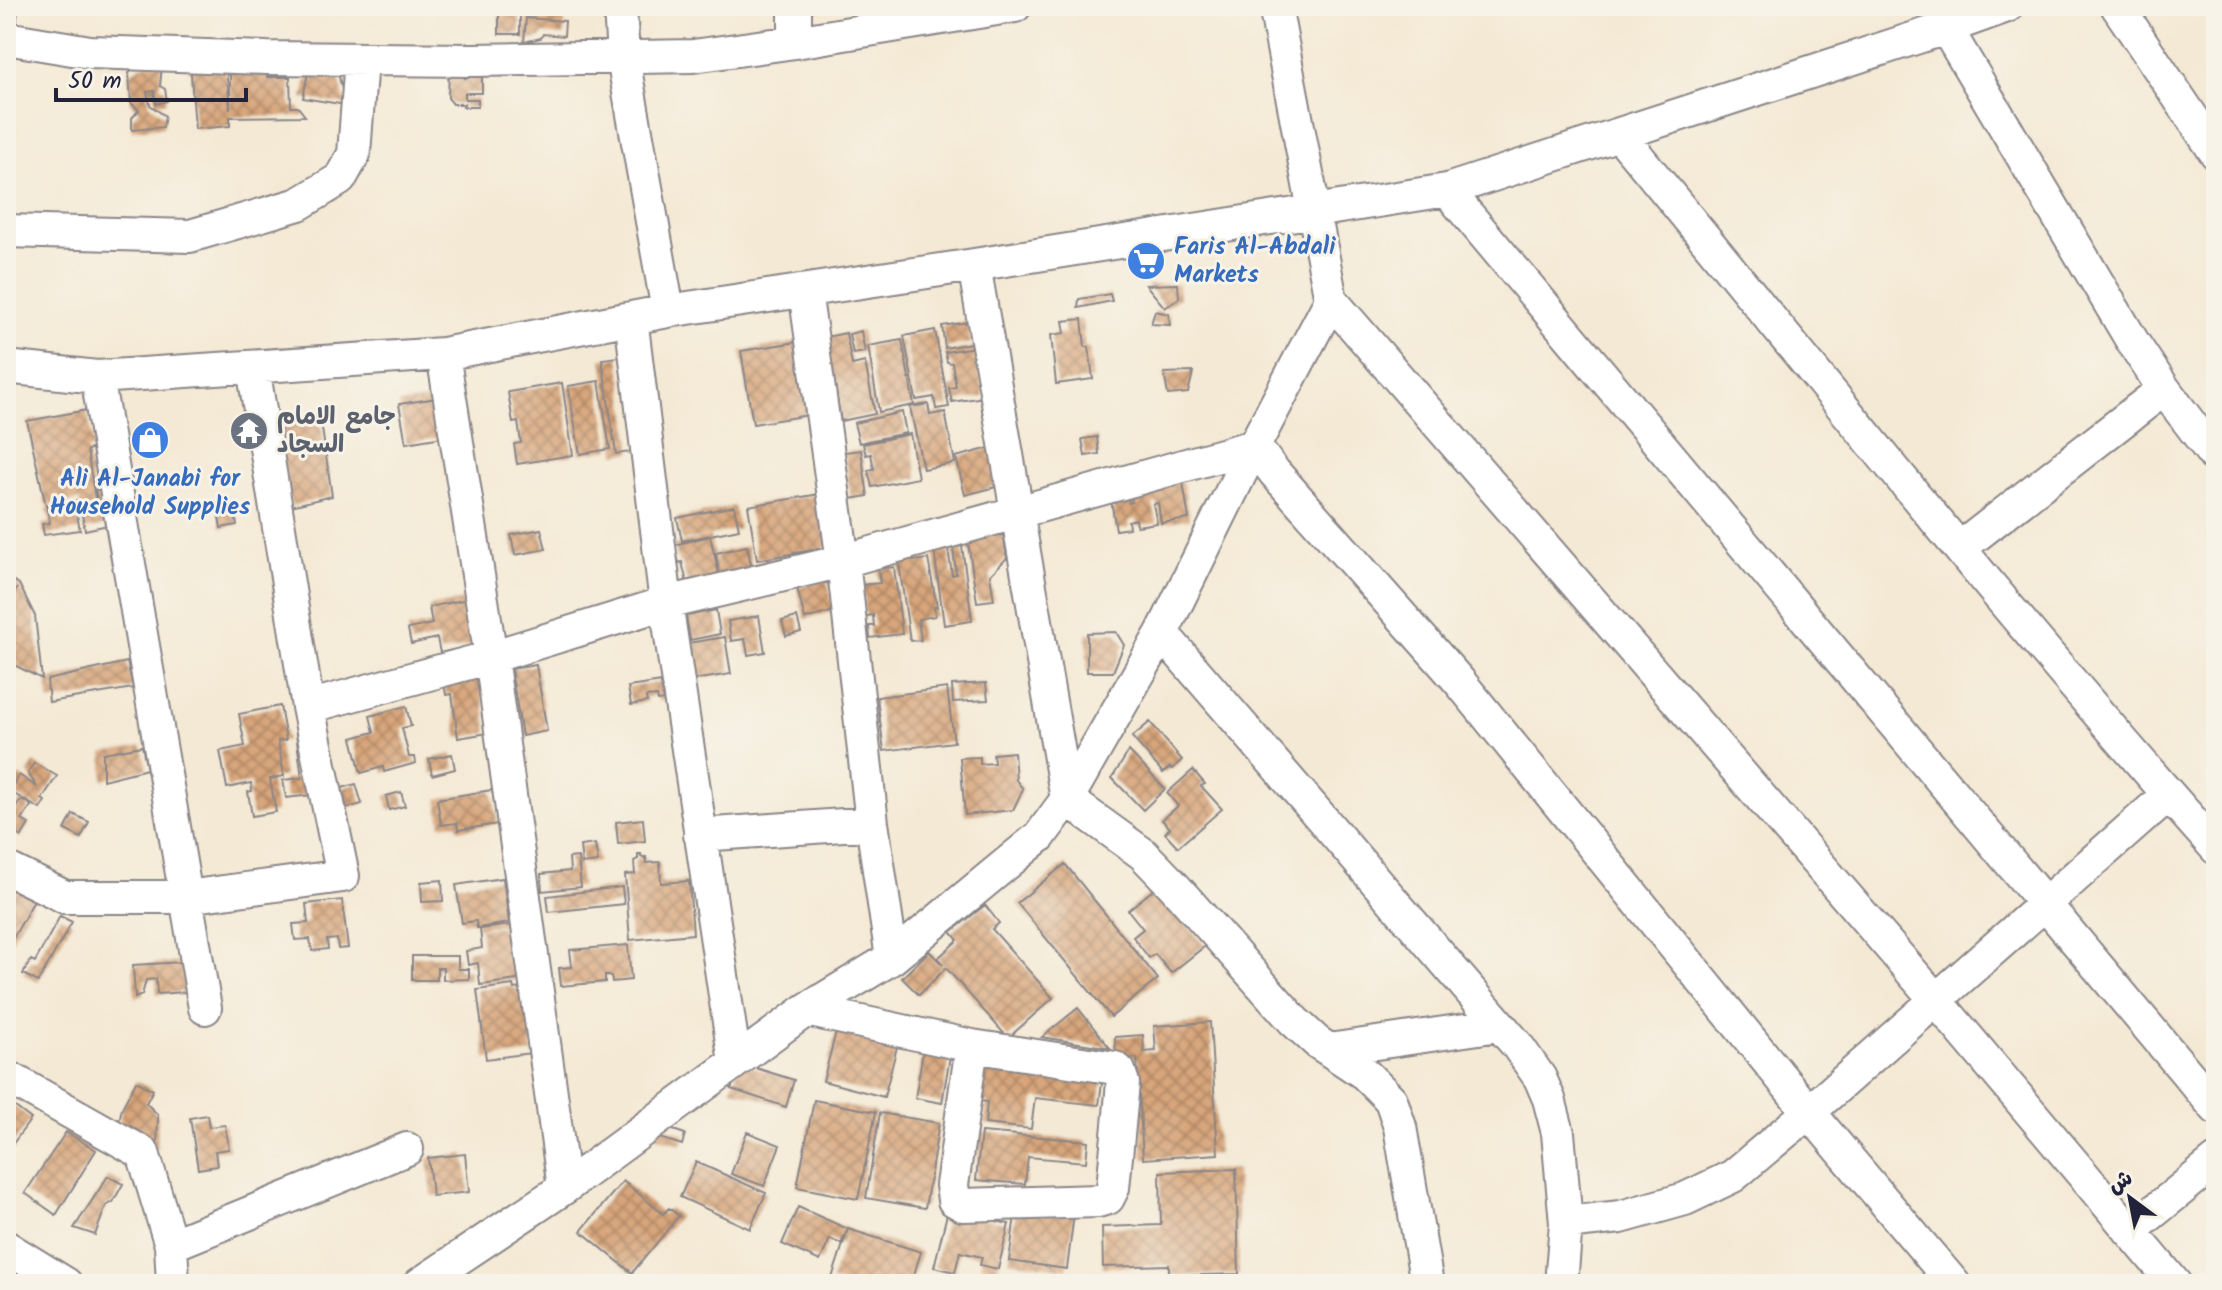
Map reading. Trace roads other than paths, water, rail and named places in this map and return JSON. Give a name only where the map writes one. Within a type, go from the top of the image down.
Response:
[{"type":"street","points":[[620,6],[623,58],[668,311]]},
{"type":"street","points":[[795,6],[795,42]]},
{"type":"street","points":[[6,38],[90,52],[489,60],[693,56],[795,42],[971,10],[1015,6]]},
{"type":"street","points":[[1275,6],[1331,300],[1936,1000],[2175,1284]]},
{"type":"street","points":[[6,367],[97,377],[443,354],[668,311],[1447,190],[2007,6]]},
{"type":"street","points":[[2117,6],[2216,153]]},
{"type":"street","points":[[1946,28],[2091,273],[2164,389],[2216,458]]},
{"type":"street","points":[[6,231],[190,236],[299,204],[340,179],[354,154],[361,59]]},
{"type":"street","points":[[1620,135],[1960,548],[2216,848]]},
{"type":"street","points":[[1447,190],[2216,1108]]},
{"type":"street","points":[[974,265],[1067,799],[1132,845],[1158,868],[1294,1021],[1383,1089],[1397,1111],[1427,1284]]},
{"type":"street","points":[[805,291],[843,561],[872,823],[892,958]]},
{"type":"street","points":[[420,1284],[564,1188],[806,1010],[892,958],[1040,836],[1067,799],[1162,633],[1254,446],[1331,300]]},
{"type":"street","points":[[631,318],[666,603],[735,1062]]},
{"type":"street","points":[[443,354],[491,657],[564,1188]]},
{"type":"street","points":[[6,868],[65,897],[186,897],[343,876],[308,707],[253,367]]},
{"type":"street","points":[[97,377],[205,1008]]},
{"type":"street","points":[[1960,548],[2164,389]]},
{"type":"street","points":[[308,707],[491,657],[666,603],[843,561],[1254,446]]},
{"type":"street","points":[[1254,446],[1459,681],[1809,1112],[1954,1284]]},
{"type":"street","points":[[1162,633],[1530,1062],[1549,1099],[1558,1133],[1566,1223],[1561,1284]]},
{"type":"street","points":[[1566,1223],[1621,1217],[1685,1199],[1733,1176],[2168,795]]},
{"type":"street","points":[[700,835],[872,823]]},
{"type":"street","points":[[806,1010],[972,1046],[1110,1066],[1119,1071],[1123,1083],[1113,1188],[1108,1198],[1098,1201],[963,1205],[954,1200],[952,1185],[972,1046]]},
{"type":"street","points":[[1329,1050],[1499,1025]]},
{"type":"street","points":[[6,1076],[143,1153],[171,1245],[173,1284]]},
{"type":"street","points":[[171,1245],[407,1149]]},
{"type":"street","points":[[2130,1231],[2216,1161]]},
{"type":"street","points":[[6,1247],[66,1284]]},
{"type":"place","name":"Faris Al-Abdali Markets","points":[[1146,261]]},
{"type":"place","name":"جامع الامام السجاد","points":[[249,431]]},
{"type":"place","name":"Ali Al-Janabi for Household Supplies","points":[[150,440]]}]
